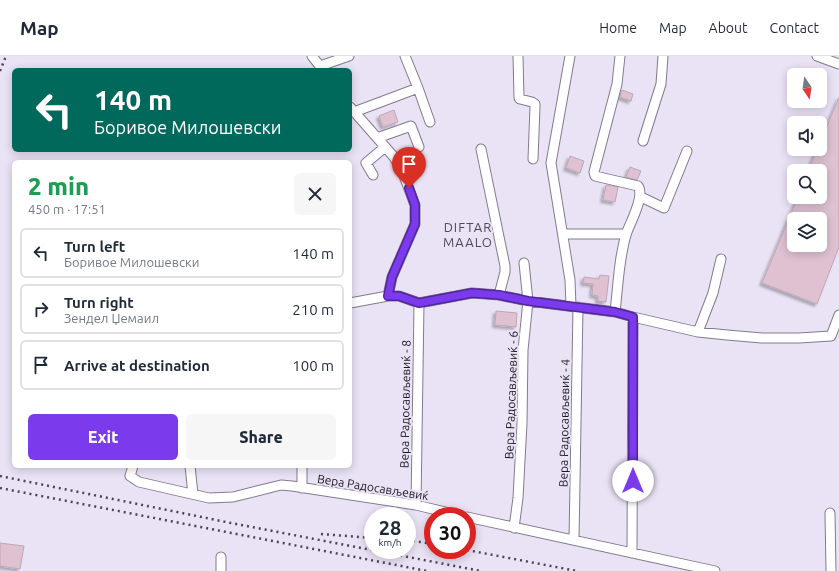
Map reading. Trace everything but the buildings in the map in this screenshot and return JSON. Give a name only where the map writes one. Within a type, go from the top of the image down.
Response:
[{"type":"street","points":[[312,56],[322,68],[348,56]]},
{"type":"street","points":[[405,56],[430,122]]},
{"type":"street","points":[[518,56],[519,98],[535,104],[533,159]]},
{"type":"street","name":"Вера Радосављевиќ - 4","points":[[570,56],[551,163],[574,306],[574,540]]},
{"type":"street","points":[[615,312],[626,234],[640,197],[641,190],[638,186],[595,176],[594,172],[617,84],[620,56]]},
{"type":"street","points":[[643,141],[661,84],[663,56]]},
{"type":"street","points":[[817,56],[839,64]]},
{"type":"street","points":[[388,296],[392,277],[415,224],[415,205],[403,173],[394,158],[352,110],[418,88]]},
{"type":"street","points":[[377,138],[411,126],[419,147]]},
{"type":"street","points":[[372,175],[366,163],[385,147]]},
{"type":"street","points":[[481,150],[505,266],[505,272],[499,295]]},
{"type":"street","points":[[640,197],[664,208],[687,151]]},
{"type":"street","points":[[563,234],[626,234]]},
{"type":"street","points":[[698,332],[713,293],[722,259]]},
{"type":"street","name":"Вера Радосављевиќ - 6","points":[[514,528],[518,498],[522,424],[523,350],[528,301],[524,263]]},
{"type":"street","points":[[352,304],[388,296],[399,296],[419,303],[472,293],[499,295],[528,301],[615,312],[698,332],[762,338],[831,336],[839,315]]},
{"type":"street","name":"Вера Радосављевиќ - 8","points":[[416,505],[419,303]]},
{"type":"street","points":[[632,554],[633,317]]},
{"type":"street","name":"Вера Радосављевиќ","points":[[132,468],[130,476],[139,482],[209,498],[233,497],[281,485],[424,507]]},
{"type":"street","points":[[190,468],[193,494]]},
{"type":"street","points":[[302,468],[302,488]]},
{"type":"street","points":[[830,513],[832,553],[831,571]]},
{"type":"street","points":[[476,519],[715,571]]},
{"type":"street","points":[[221,557],[221,571]]},
{"type":"railway","points":[[0,71],[6,56]]},
{"type":"railway","points":[[0,476],[231,523],[481,571]]},
{"type":"railway","points":[[0,488],[427,571]]},
{"type":"railway","points":[[321,534],[364,537]]},
{"type":"railway","points":[[416,541],[424,543]]},
{"type":"railway","points":[[476,552],[577,571]]},
{"type":"district","name":"DIFTAR MAALO","points":[[468,234]]},
{"type":"route","points":[[409,188],[415,205],[415,224],[392,277],[388,296],[399,296],[419,303],[472,293],[499,295],[528,301],[615,312],[633,317],[633,481]]}]
